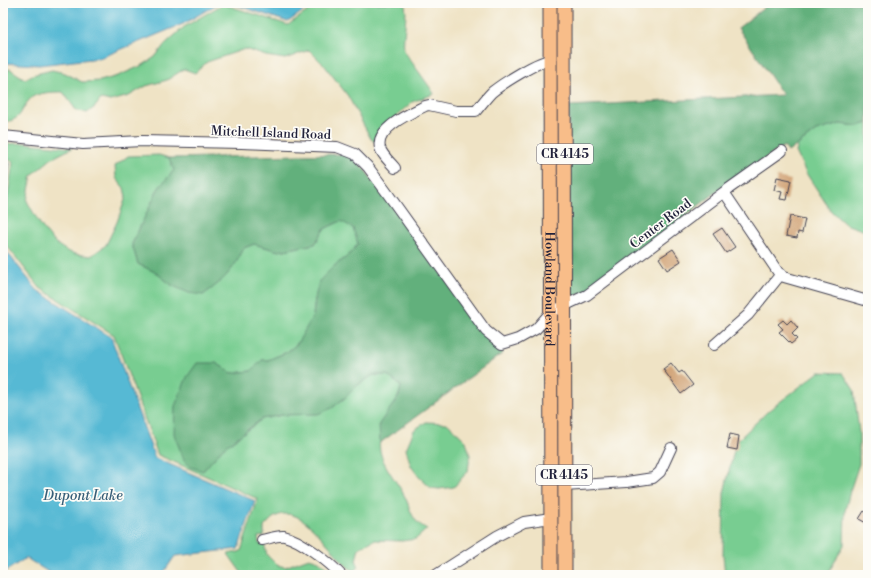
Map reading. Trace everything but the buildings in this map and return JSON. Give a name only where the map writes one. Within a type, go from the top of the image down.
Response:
[{"type":"main road","name":"Howland Boulevard","points":[[550,3],[551,575]]},
{"type":"main road","name":"Howland Boulevard","points":[[564,3],[565,575]]},
{"type":"street","points":[[394,168],[380,149],[380,144],[384,133],[394,122],[429,105],[452,110],[476,111],[495,90],[537,64],[551,60]]},
{"type":"street","name":"Mitchell Island Road","points":[[3,136],[83,144],[142,141],[337,147],[355,154],[368,167],[486,331],[502,344],[518,339],[536,329],[551,312]]},
{"type":"street","name":"Center Road","points":[[551,312],[587,295],[724,192],[782,151]]},
{"type":"street","points":[[724,192],[764,253],[784,277],[868,301]]},
{"type":"street","points":[[714,345],[748,315],[781,274]]},
{"type":"street","points":[[564,486],[653,478],[660,472],[671,448]]},
{"type":"street","points":[[436,575],[497,536],[524,522],[551,518]]},
{"type":"street","points":[[262,540],[282,536],[301,543],[335,568],[341,575]]},
{"type":"green space","points":[[312,3],[404,3],[406,19],[404,50],[434,94],[412,102],[381,130],[375,142],[371,139],[348,96],[325,66],[309,50],[285,59],[266,56],[245,49],[207,62],[195,73],[184,69],[167,80],[146,86],[129,96],[111,101],[101,99],[95,107],[87,113],[76,110],[63,92],[50,92],[36,95],[30,99],[18,117],[3,123],[3,70],[10,69],[25,79],[32,75],[52,70],[65,73],[82,82],[100,81],[118,76],[143,65],[155,57],[165,44],[184,27],[223,4],[288,25],[312,8]]},
{"type":"green space","points":[[770,3],[868,3],[868,123],[858,126],[840,124],[816,131],[788,152],[784,146],[718,191],[585,292],[569,299],[569,106],[783,95],[738,28]]},
{"type":"green space","points":[[868,123],[868,231],[865,231],[845,224],[831,211],[806,173],[796,152],[798,145],[816,131],[840,124],[858,126]]},
{"type":"green space","points":[[25,143],[72,148],[51,159],[32,175],[27,201],[46,232],[59,246],[66,251],[75,254],[91,256],[106,245],[117,222],[126,197],[124,188],[116,178],[115,166],[128,156],[159,155],[169,158],[174,170],[158,189],[132,244],[138,264],[155,272],[173,286],[203,295],[217,285],[227,275],[244,248],[254,244],[279,251],[315,244],[324,229],[341,221],[353,227],[358,244],[348,256],[334,266],[315,298],[313,316],[297,344],[287,352],[268,360],[262,360],[251,371],[232,373],[216,363],[203,471],[223,448],[262,419],[332,408],[358,385],[373,375],[387,375],[401,386],[397,400],[384,426],[380,440],[381,454],[388,469],[401,489],[415,519],[427,529],[416,539],[402,541],[374,540],[359,548],[356,560],[359,567],[353,571],[317,532],[295,516],[284,514],[273,518],[264,527],[264,536],[258,537],[259,544],[264,543],[267,555],[277,565],[285,567],[309,558],[319,561],[334,575],[243,575],[228,554],[241,551],[258,499],[158,455],[114,335],[40,288],[3,241],[3,225],[13,163],[11,160],[3,160],[3,144]]},
{"type":"green space","points":[[345,154],[353,157],[365,170],[503,353],[380,443],[379,424],[399,396],[401,386],[387,375],[373,375],[358,385],[332,408],[318,414],[282,415],[262,419],[223,448],[203,471],[191,467],[184,460],[174,434],[175,406],[187,377],[197,363],[216,363],[232,373],[251,371],[262,360],[268,360],[287,352],[297,344],[313,316],[319,281],[334,266],[348,256],[358,244],[353,228],[341,221],[324,229],[315,244],[279,251],[254,244],[244,248],[227,275],[217,285],[203,295],[189,293],[173,286],[155,272],[138,264],[132,244],[158,189],[174,170],[169,158]]},
{"type":"green space","points":[[819,372],[843,373],[854,390],[859,432],[859,464],[845,511],[844,545],[827,575],[725,575],[723,555],[724,493],[736,442],[768,411]]},
{"type":"green space","points":[[426,422],[447,423],[466,441],[470,455],[468,471],[454,487],[439,489],[431,488],[419,477],[411,466],[406,449],[414,430]]},
{"type":"water","points":[[3,3],[219,3],[183,24],[100,58],[39,65],[3,63]]},
{"type":"water","points":[[230,3],[309,3],[310,6],[288,22]]},
{"type":"water","points":[[3,163],[10,163],[3,204]]},
{"type":"water","name":"Dupont Lake","points":[[3,247],[37,290],[111,337],[155,458],[255,501],[238,549],[175,556],[162,575],[53,575],[26,558],[3,573]]}]
